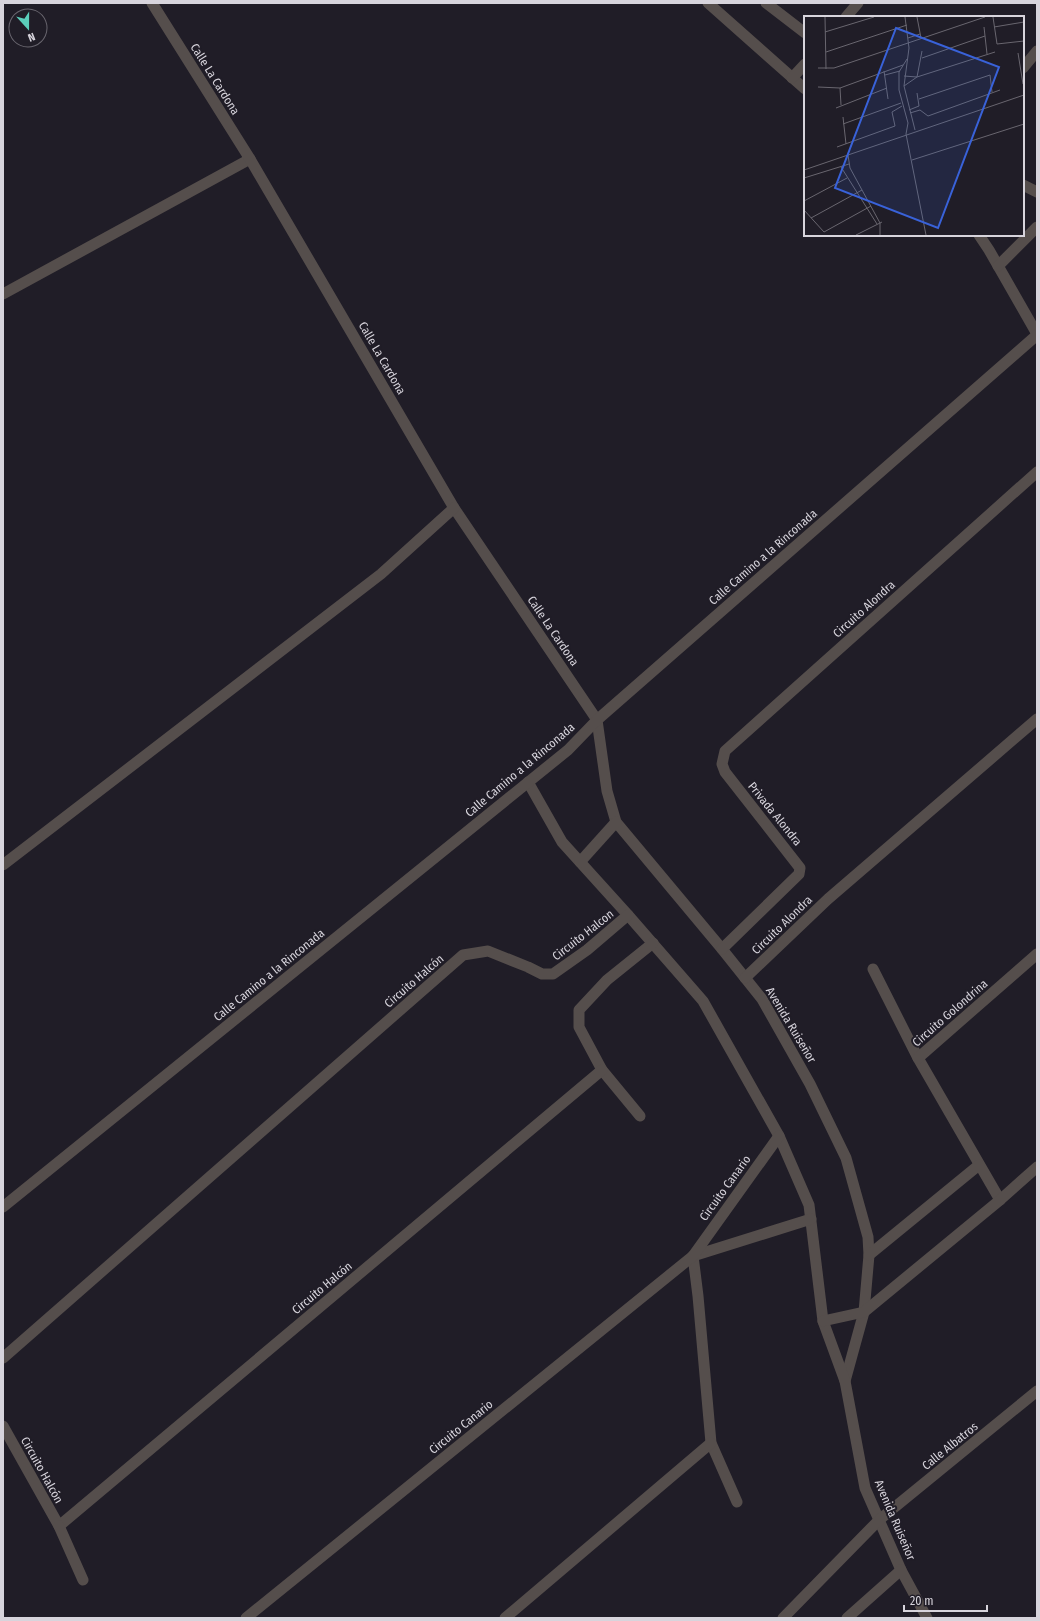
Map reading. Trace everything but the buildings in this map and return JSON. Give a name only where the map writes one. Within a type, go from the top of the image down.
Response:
[{"type":"street","name":"Calle La Cardona","points":[[152,3],[250,159],[454,508],[597,720]]},
{"type":"street","points":[[708,3],[804,88]]},
{"type":"street","points":[[766,3],[804,32]]},
{"type":"street","points":[[847,16],[858,3]]},
{"type":"street","points":[[1024,67],[1037,51]]},
{"type":"street","points":[[792,78],[804,65]]},
{"type":"street","points":[[3,294],[250,159]]},
{"type":"street","points":[[1024,186],[1037,192]]},
{"type":"street","points":[[998,266],[1037,227]]},
{"type":"street","points":[[980,236],[1037,335]]},
{"type":"street","name":"Calle Camino a la Rinconada","points":[[3,1207],[568,750],[597,720],[1037,335]]},
{"type":"street","name":"Circuito Alondra","points":[[725,772],[722,764],[725,751],[1037,472]]},
{"type":"street","points":[[3,865],[381,574],[454,508]]},
{"type":"street","name":"Circuito Alondra","points":[[745,978],[828,899],[1037,719]]},
{"type":"street","name":"Avenida Ruiseñor","points":[[597,720],[607,791],[616,822],[762,999],[810,1084],[846,1158],[868,1237],[869,1255],[864,1312],[845,1381]]},
{"type":"street","name":"Privada Alondra","points":[[725,772],[796,861],[800,868],[799,874]]},
{"type":"street","name":"Avenida Ruiseñor","points":[[528,782],[562,842],[703,1001],[780,1136],[809,1205],[823,1321],[845,1381],[865,1488],[901,1570],[927,1618]]},
{"type":"street","points":[[580,862],[616,822]]},
{"type":"street","name":"Circuito Alondra","points":[[722,949],[799,874]]},
{"type":"street","name":"Circuito Halcon","points":[[553,974],[587,950],[628,915]]},
{"type":"street","points":[[640,1116],[602,1070],[579,1027],[579,1010],[607,980],[653,943]]},
{"type":"street","name":"Circuito Halcón","points":[[3,1358],[463,955],[488,951],[542,974],[553,974]]},
{"type":"street","name":"Circuito Golondrina","points":[[1000,1200],[918,1058],[1037,954]]},
{"type":"street","points":[[873,969],[918,1058]]},
{"type":"street","name":"Circuito Halcón","points":[[59,1526],[602,1070]]},
{"type":"street","name":"Circuito Canario","points":[[246,1618],[692,1256],[780,1136]]},
{"type":"street","points":[[869,1255],[979,1165]]},
{"type":"street","points":[[823,1321],[864,1312],[1000,1200],[1037,1167]]},
{"type":"street","name":"Circuito Canario","points":[[692,1256],[811,1219]]},
{"type":"street","points":[[692,1256],[698,1296],[711,1443],[737,1502]]},
{"type":"street","name":"Calle Albatros","points":[[788,1616],[878,1520],[1037,1391]]},
{"type":"street","name":"Circuito Halcón","points":[[3,1426],[59,1526],[83,1580]]},
{"type":"street","points":[[505,1618],[711,1443]]},
{"type":"street","points":[[847,1618],[901,1570]]}]
